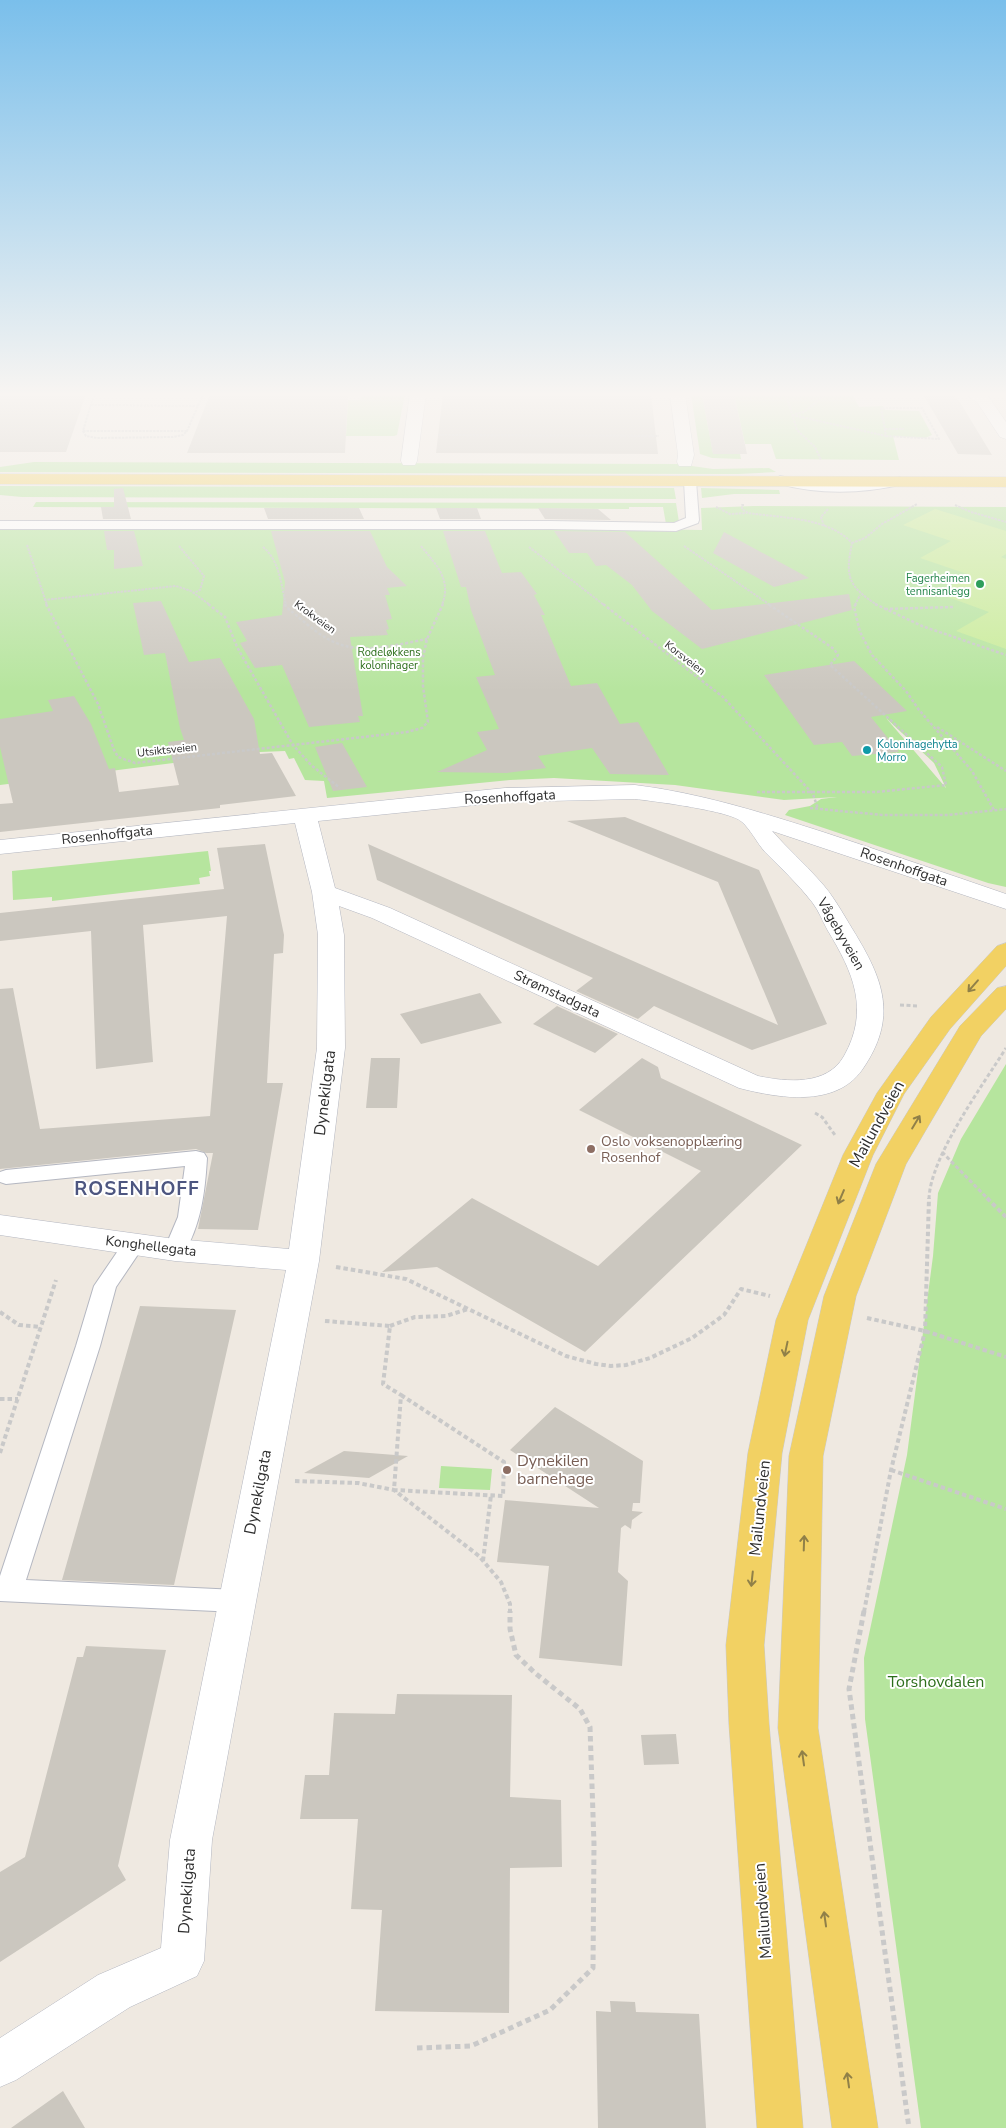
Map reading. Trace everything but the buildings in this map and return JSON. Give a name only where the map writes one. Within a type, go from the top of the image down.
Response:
[{"type":"main road","name":"Mailundveien","points":[[780,2128],[749,1724],[745,1645],[765,1453],[792,1320],[858,1154],[891,1093],[940,1023],[1006,951]]},
{"type":"main road","points":[[855,2128],[798,1728],[806,1456],[840,1296],[891,1164],[970,1032],[1006,994]]},
{"type":"street","name":"Rosenhoffgata","points":[[0,847],[505,795],[635,792],[753,804],[880,858],[1006,902]]},
{"type":"street","name":"Vågebyveien","points":[[753,804],[758,829],[820,896],[854,954],[867,983],[870,1011],[867,1034],[858,1057],[843,1077],[818,1086],[792,1089]]},
{"type":"street","name":"Dynekilgata","points":[[0,2064],[114,1991],[182,1961],[191,1840],[303,1261],[331,1048],[331,935],[324,892],[306,816]]},
{"type":"street","name":"Strømstadgata","points":[[324,892],[381,913],[749,1082],[770,1088],[792,1089]]},
{"type":"street","name":"Konghellegata","points":[[0,1225],[175,1250],[303,1261]]},
{"type":"lane","points":[[0,525],[550,525],[676,527],[694,520],[691,493]]},
{"type":"lane","points":[[6,1176],[196,1158],[196,1189],[184,1234],[175,1250]]},
{"type":"lane","points":[[134,1244],[105,1286],[88,1346],[4,1590],[237,1601]]},
{"type":"path","points":[[712,501],[725,514],[739,515],[748,513],[824,526],[842,533],[849,537],[852,543],[847,562],[848,572],[852,583],[860,595],[883,610],[1006,656]]},
{"type":"path","points":[[852,543],[865,538],[882,524],[919,504]]},
{"type":"path","points":[[824,526],[821,516],[829,508]]},
{"type":"path","points":[[959,508],[1006,522]]},
{"type":"path","name":"Utsiktsveien","points":[[25,538],[44,600],[98,704],[118,757],[135,762],[407,732],[422,728],[428,722],[423,684],[423,651],[427,639]]},
{"type":"path","points":[[174,545],[187,544]]},
{"type":"path","points":[[179,545],[204,576],[200,590],[193,593]]},
{"type":"path","points":[[420,545],[441,570],[448,590],[446,600],[427,639]]},
{"type":"path","points":[[683,545],[834,649],[838,655],[830,665],[942,767],[946,785],[924,789],[813,794],[753,804]]},
{"type":"path","name":"Krokveien","points":[[256,546],[265,547],[278,569],[286,607],[341,645],[356,647],[427,639]]},
{"type":"path","name":"Korsveien","points":[[528,546],[723,697],[813,794],[818,809]]},
{"type":"path","points":[[44,600],[176,586],[184,587],[226,617],[237,647],[294,745],[311,765],[345,791]]},
{"type":"path","points":[[860,595],[854,607],[860,632],[872,656],[906,691],[972,770],[994,810]]},
{"type":"path","points":[[883,610],[954,607]]},
{"type":"path","points":[[932,724],[1006,771]]},
{"type":"path","points":[[809,808],[882,815],[948,815],[1006,809]]},
{"type":"path","points":[[894,1002],[909,1007],[924,1003]]},
{"type":"path","points":[[909,2128],[849,1689],[891,1470],[925,1331],[930,1192],[942,1152],[1006,1048]]},
{"type":"path","points":[[808,1109],[822,1117],[837,1138]]},
{"type":"path","points":[[942,1152],[1006,1217]]},
{"type":"path","points":[[303,1261],[406,1279],[566,1356],[587,1363],[606,1365],[626,1365],[650,1357],[701,1333],[725,1314],[741,1289],[770,1296]]},
{"type":"path","points":[[0,1453],[56,1280]]},
{"type":"path","points":[[324,1321],[390,1326],[415,1317],[446,1316],[468,1309]]},
{"type":"path","points":[[0,1312],[19,1326],[40,1327]]},
{"type":"path","points":[[866,1318],[925,1331],[1006,1357]]},
{"type":"path","points":[[285,1481],[358,1483],[394,1490],[503,1496],[504,1462],[383,1384],[390,1326]]},
{"type":"path","points":[[394,1490],[401,1396]]},
{"type":"path","points":[[0,1399],[18,1399]]},
{"type":"path","points":[[891,1470],[1006,1509]]},
{"type":"path","points":[[394,1490],[483,1561],[501,1582],[510,1604],[510,1629],[516,1655],[535,1673],[580,1709],[590,1727],[594,1844],[593,1968],[550,2010],[471,2046],[416,2048]]},
{"type":"path","points":[[483,1561],[491,1495]]},
{"type":"green space","points":[[0,493],[675,493],[676,499],[22,497],[0,495]]},
{"type":"green space","points":[[702,493],[780,494],[734,494],[702,498]]},
{"type":"green space","points":[[36,502],[676,503],[679,522],[666,524],[663,507],[629,507],[629,509],[33,507]]},
{"type":"green space","name":"Rodeløkkens kolonihager","points":[[754,506],[1006,507],[1006,887],[988,883],[785,815],[789,810],[810,806],[821,799],[837,797],[784,800],[675,785],[554,778],[510,780],[327,798],[324,781],[305,780],[294,758],[289,759],[285,751],[260,752],[0,785],[0,526],[379,525],[702,530],[701,508]],"holes":[[[886,718],[934,763],[946,788]]]},
{"type":"green space","name":"Fagerheimen tennisanlegg","points":[[935,509],[1006,531],[1006,554],[1001,557],[1006,559],[1006,649],[956,631],[989,612],[937,593],[970,575],[920,558],[951,541],[903,525]]},
{"type":"green space","points":[[208,851],[210,876],[199,878],[200,884],[52,901],[52,897],[13,900],[12,871]]},
{"type":"green space","name":"Torshovdalen","points":[[1006,1064],[1006,2128],[921,2128],[865,1719],[864,1658],[907,1455],[933,1256],[938,1193],[961,1139]]},
{"type":"green space","points":[[441,1466],[492,1469],[490,1490],[439,1488]]},
{"type":"place","name":"Fagerheimen tennisanlegg","points":[[980,584]]},
{"type":"place","name":"Kolonihagehytta Morro","points":[[867,750]]},
{"type":"place","name":"Oslo voksenopplæring Rosenhof","points":[[591,1149]]},
{"type":"place","name":"Dynekilen barnehage","points":[[507,1470]]},
{"type":"district","name":"ROSENHOFF","points":[[137,1189]]}]
